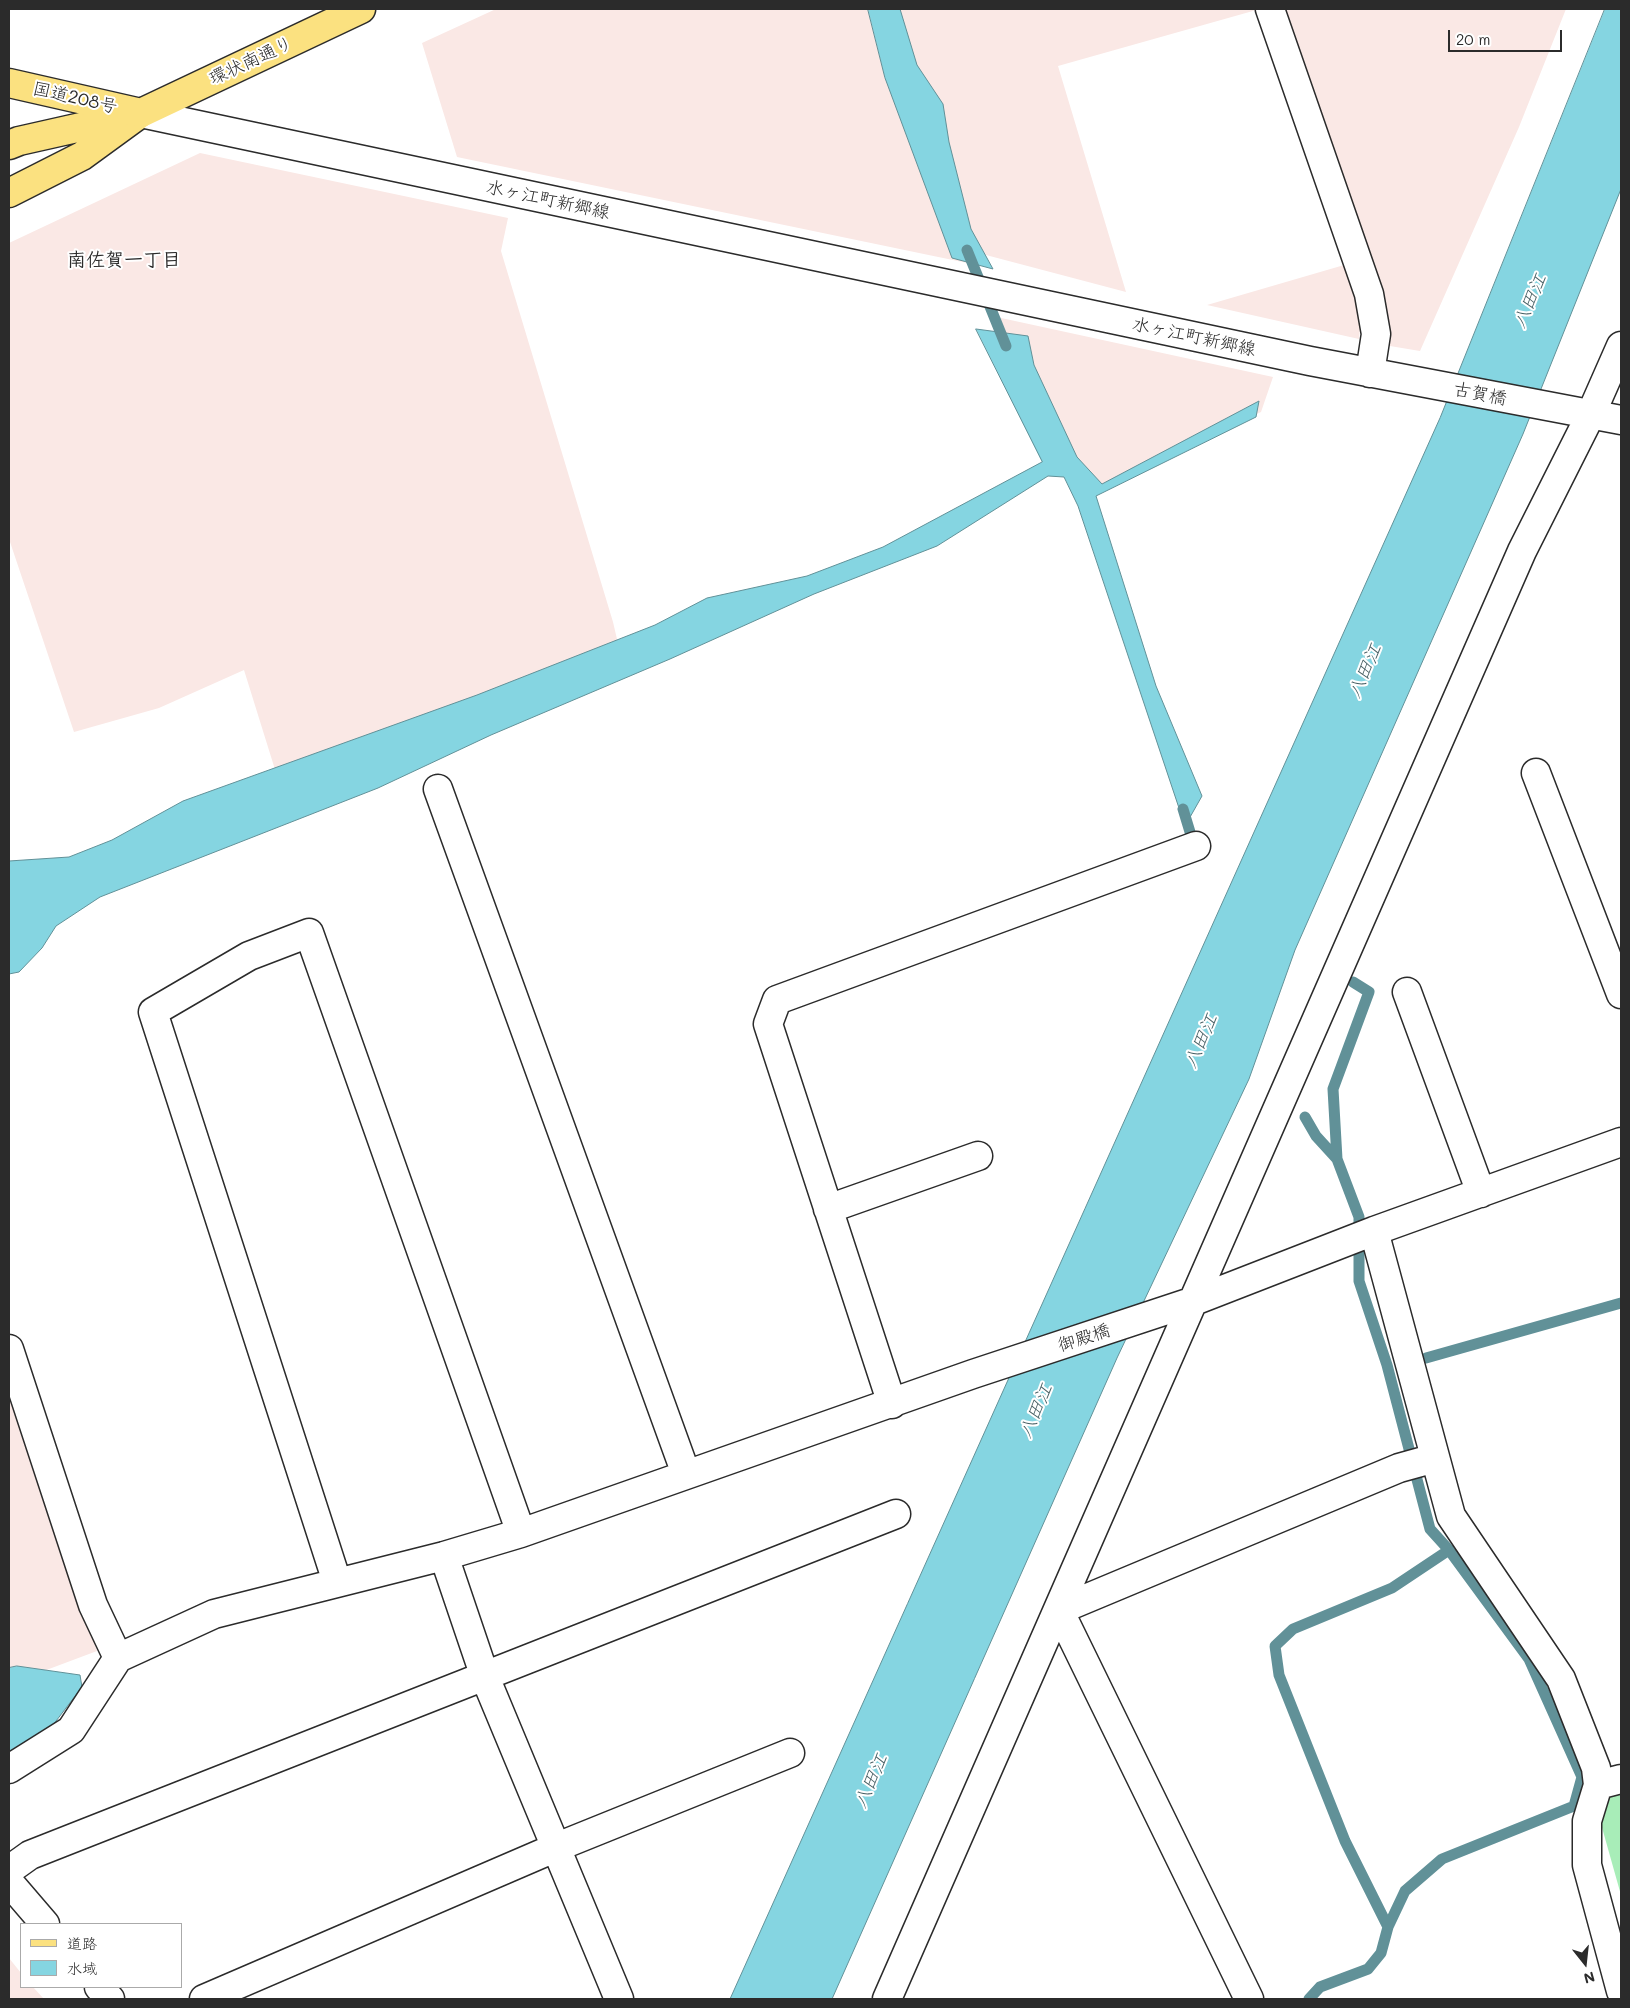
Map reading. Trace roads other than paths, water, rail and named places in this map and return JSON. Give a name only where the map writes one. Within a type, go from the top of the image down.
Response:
[{"type":"main road","name":"環状南通り","points":[[9,193],[82,156],[141,114],[361,9]]},
{"type":"main road","name":"国道208号","points":[[9,83],[141,114]]},
{"type":"main road","name":"環状南通り","points":[[9,145],[19,140],[77,126],[141,114]]},
{"type":"street","points":[[1270,9],[1369,294],[1376,334],[1370,373]]},
{"type":"street","name":"水ヶ江町新郷線","points":[[141,114],[1370,373]]},
{"type":"street","points":[[887,1999],[1522,551],[1591,414],[1621,346]]},
{"type":"street","name":"古賀橋","points":[[1370,373],[1591,414]]},
{"type":"street","points":[[1591,414],[1621,420]]},
{"type":"street","points":[[1536,773],[1621,994]]},
{"type":"street","points":[[438,789],[686,1474]]},
{"type":"street","points":[[892,1404],[768,1024],[777,1000],[1196,846]]},
{"type":"street","points":[[337,1582],[153,1012],[249,956],[310,933],[521,1533]]},
{"type":"street","points":[[1406,992],[1481,1193]]},
{"type":"street","name":"御殿橋","points":[[118,1658],[214,1614],[444,1556],[521,1533],[973,1374],[1194,1301],[1345,1242],[1621,1142]]},
{"type":"street","points":[[828,1209],[978,1156]]},
{"type":"street","points":[[1374,1232],[1419,1462],[1451,1516],[1561,1679],[1605,1778],[1587,1820],[1587,1865],[1621,1992],[1603,1999]]},
{"type":"street","points":[[9,1349],[92,1605],[118,1658],[71,1730],[9,1769]]},
{"type":"street","points":[[1059,1610],[1419,1462]]},
{"type":"street","points":[[9,1870],[30,1855],[896,1514]]},
{"type":"street","points":[[444,1556],[486,1677],[619,1999]]},
{"type":"street","points":[[1059,1610],[1249,1999]]},
{"type":"street","points":[[204,1999],[557,1847],[790,1753]]},
{"type":"street","points":[[9,1882],[45,1923]]},
{"type":"street","points":[[100,1988],[110,1999]]},
{"type":"water","points":[[868,9],[900,9],[917,65],[943,104],[949,142],[971,229],[993,269],[952,258],[885,78]]},
{"type":"water","name":"八田江","points":[[1605,9],[1621,9],[1621,189],[1523,434],[1295,950],[1249,1079],[1117,1358],[832,1999],[730,1999],[1440,418]]},
{"type":"water","points":[[976,329],[1028,336],[1034,365],[1077,457],[1102,484],[1259,401],[1256,417],[1096,496],[1156,686],[1202,796],[1185,826],[1078,506],[1064,477],[1048,476],[937,546],[814,594],[670,659],[491,735],[378,788],[100,897],[56,926],[42,948],[19,972],[9,974],[9,861],[69,857],[112,840],[183,801],[477,695],[655,625],[707,598],[807,576],[883,547],[1042,462]]},
{"type":"water","points":[[17,1666],[80,1675],[82,1687],[53,1725],[9,1753],[9,1668]]},
{"type":"waterway","points":[[967,250],[1006,346]]},
{"type":"waterway","points":[[1183,809],[1190,832]]},
{"type":"waterway","points":[[1309,1999],[1320,1987],[1368,1969],[1381,1953],[1388,1927],[1405,1891],[1442,1859],[1574,1806],[1582,1777],[1529,1659],[1449,1550],[1430,1529],[1387,1365],[1359,1281],[1359,1217],[1337,1159],[1333,1089],[1369,992],[1353,982]]},
{"type":"waterway","points":[[1305,1117],[1316,1136],[1337,1159]]},
{"type":"waterway","points":[[1426,1358],[1621,1303]]},
{"type":"waterway","points":[[1388,1927],[1345,1841],[1279,1675],[1275,1646],[1293,1629],[1392,1588],[1449,1550]]},
{"type":"district","name":"南佐賀一丁目","points":[[124,260]]}]
